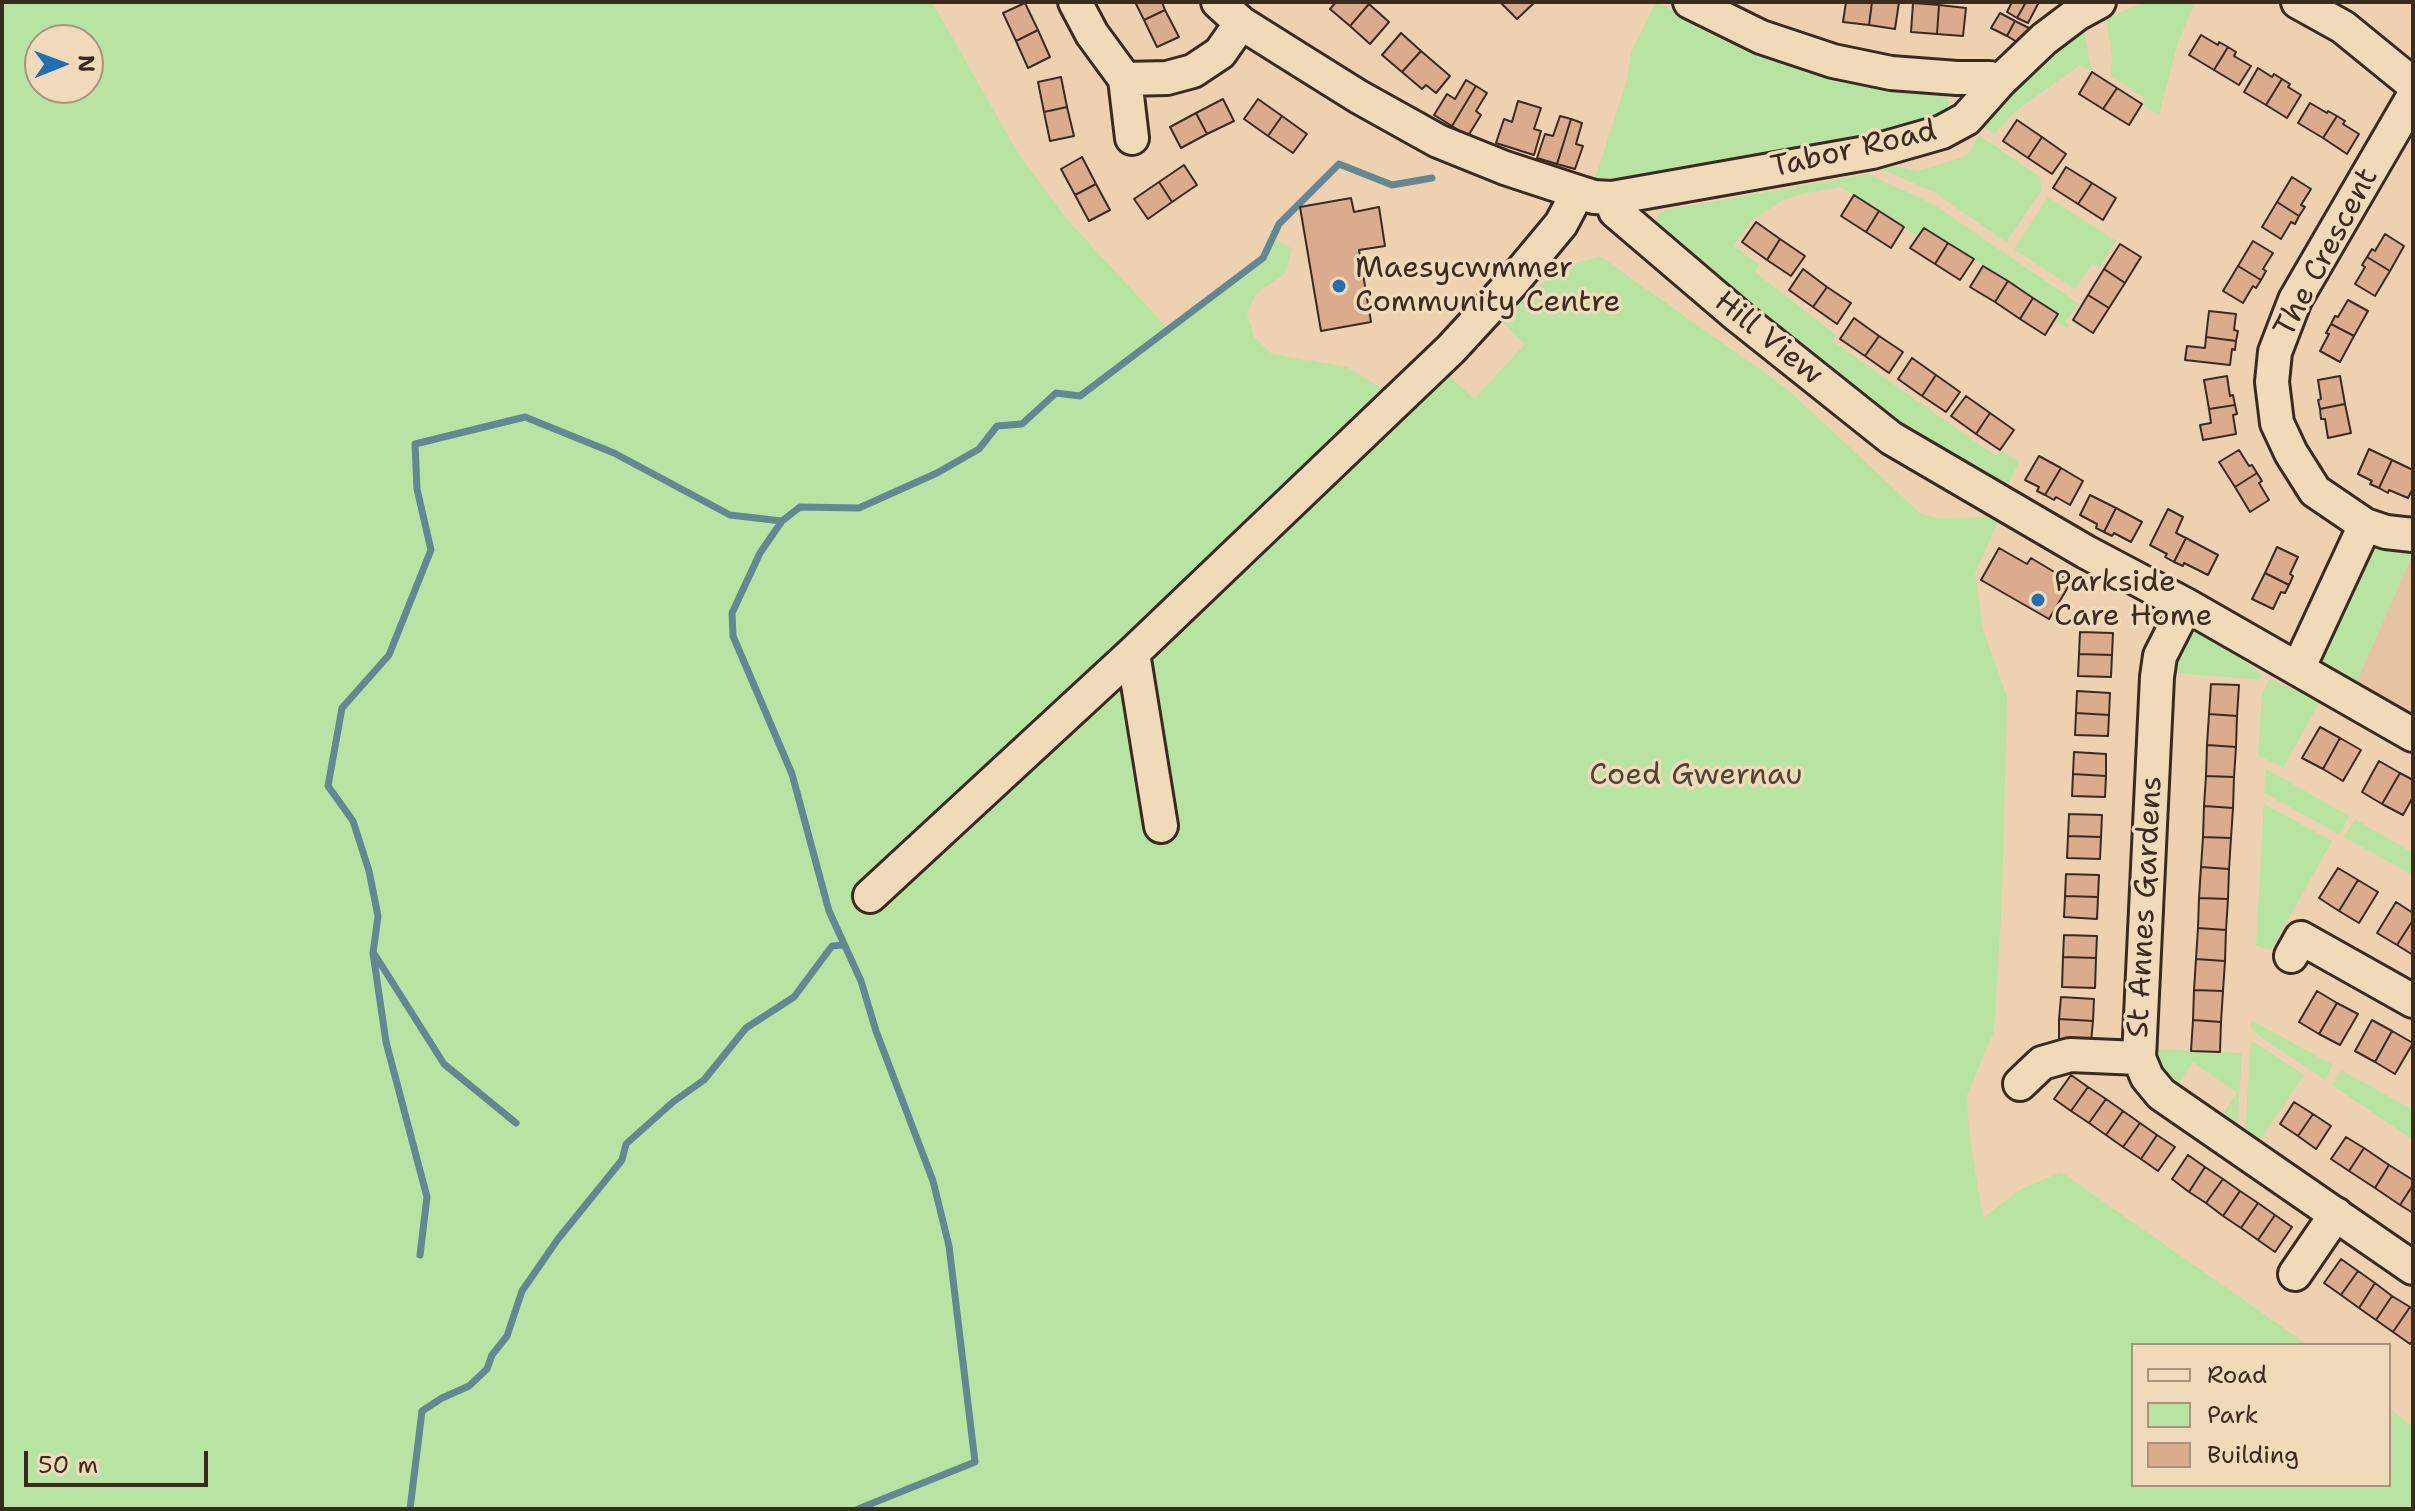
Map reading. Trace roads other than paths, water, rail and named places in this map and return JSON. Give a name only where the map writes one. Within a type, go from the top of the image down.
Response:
[{"type":"street","points":[[1075,2],[1092,34],[1125,79],[1132,138]]},
{"type":"street","points":[[1690,2],[1761,37],[1833,61],[1891,73],[1990,78],[1999,82]]},
{"type":"street","name":"Tabor Road","points":[[1612,198],[1872,152],[1942,132],[1960,123],[2044,39],[2099,2]]},
{"type":"street","points":[[2298,2],[2343,27],[2413,84]]},
{"type":"street","points":[[1125,79],[1167,78],[1193,71],[1220,53],[1230,12],[1359,97],[1438,141],[1505,168],[1578,192],[1612,198]]},
{"type":"street","name":"The Crescent","points":[[2413,97],[2295,300],[2275,352],[2272,382],[2277,423],[2291,453],[2315,491],[2365,525],[2386,532],[2413,535]]},
{"type":"street","points":[[870,896],[1133,653],[1451,349],[1561,224],[1578,192]]},
{"type":"street","name":"Hill View","points":[[1612,198],[1615,211],[1726,307],[1891,438],[2072,544],[2186,605],[2413,735]]},
{"type":"street","points":[[2298,669],[2365,525]]},
{"type":"street","name":"St Annes Gardens","points":[[2186,605],[2160,656],[2157,677],[2139,1058],[2147,1077],[2161,1094],[2413,1268]]},
{"type":"street","points":[[1133,653],[1161,826]]},
{"type":"street","points":[[2291,956],[2301,938],[2413,1001]]},
{"type":"street","points":[[2020,1084],[2042,1063],[2070,1055],[2139,1058]]},
{"type":"street","points":[[2295,1274],[2336,1214]]},
{"type":"waterway","points":[[858,1509],[975,1462],[949,1246],[933,1181],[876,1031],[861,981],[829,911],[792,774],[733,636],[732,613],[760,553],[782,521],[800,507],[859,508],[937,473],[979,449],[997,426],[1022,424],[1056,393],[1080,396],[1263,258],[1279,224],[1339,164],[1392,185],[1432,178]]},
{"type":"waterway","points":[[420,1255],[427,1197],[386,1042],[373,953],[378,916],[369,871],[353,821],[328,786],[342,708],[389,655],[431,550],[417,489],[415,444],[525,417],[614,453],[730,515],[782,521]]},
{"type":"waterway","points":[[410,1509],[422,1411],[469,1386],[487,1369],[492,1355],[507,1336],[522,1291],[558,1239],[622,1160],[626,1144],[673,1102],[704,1080],[746,1028],[794,997],[832,946],[843,945]]},
{"type":"waterway","points":[[375,955],[444,1064],[516,1123]]},
{"type":"place","name":"Maesycwmmer Community Centre","points":[[1339,286]]},
{"type":"place","name":"Parkside Care Home","points":[[2038,600]]},
{"type":"park label","name":"Coed Gwernau","points":[[1696,776]]}]
